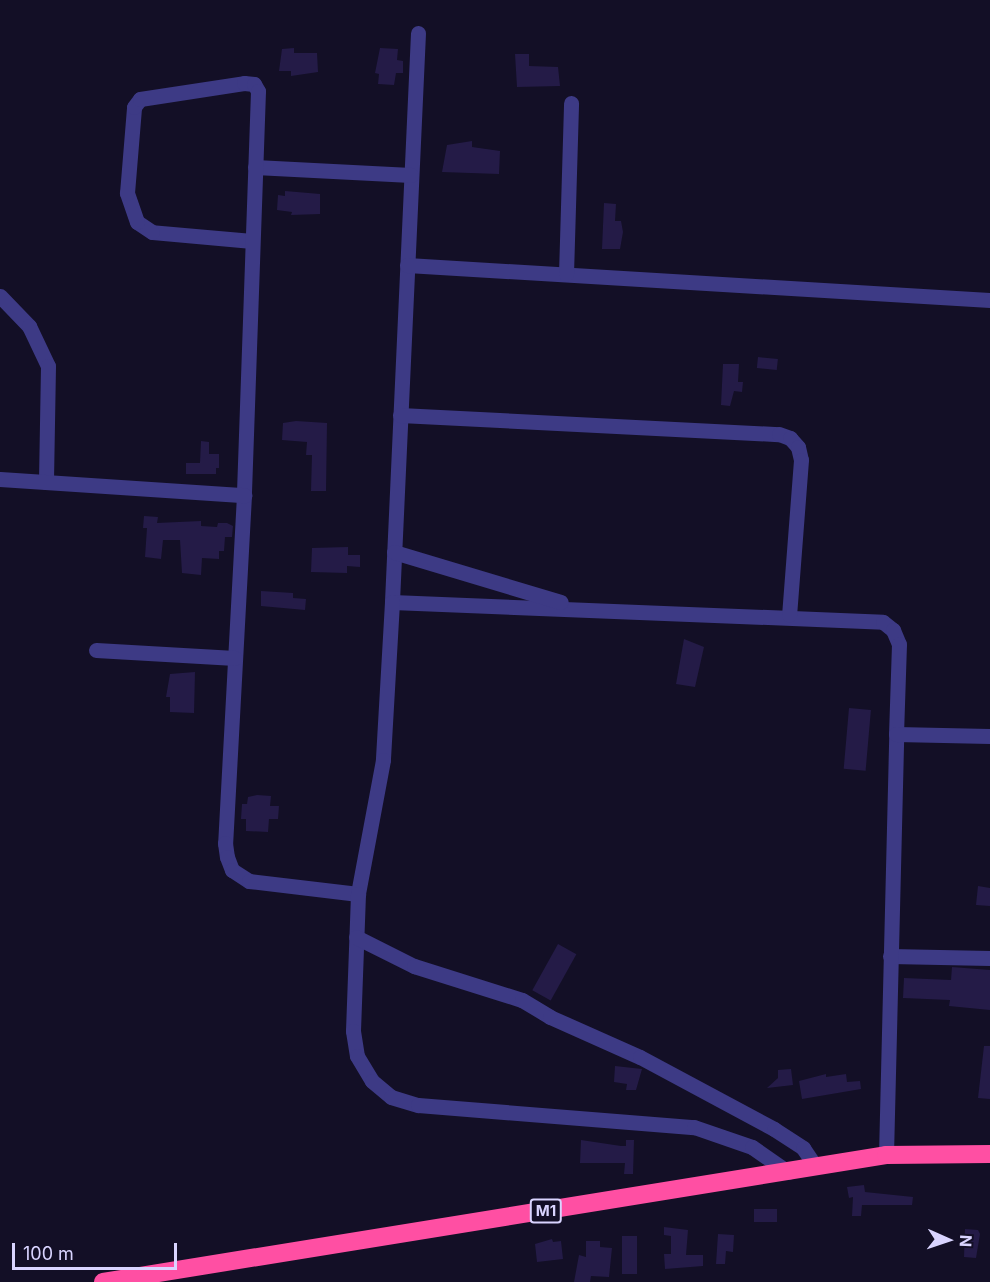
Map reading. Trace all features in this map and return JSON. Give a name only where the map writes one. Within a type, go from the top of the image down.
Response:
[{"type":"highway","name":"M1","points":[[103,1282],[173,1276],[886,1155],[990,1154]]},
{"type":"street","points":[[418,33],[383,760],[358,894],[353,1031],[357,1056],[372,1081],[391,1097],[418,1105],[667,1121],[732,1139],[788,1172]]},
{"type":"street","points":[[252,241],[153,232],[137,222],[127,193],[134,107],[150,96],[254,84],[258,91],[244,495],[225,843],[232,870],[258,884],[358,894]]},
{"type":"street","points":[[566,274],[571,103]]},
{"type":"street","points":[[255,167],[411,175]]},
{"type":"street","points":[[407,265],[990,300]]},
{"type":"street","points":[[0,296],[29,326],[48,366],[46,482]]},
{"type":"street","points":[[400,415],[779,434],[790,438],[798,447],[801,460],[789,615]]},
{"type":"street","points":[[0,479],[244,495]]},
{"type":"street","points":[[394,552],[580,608]]},
{"type":"street","points":[[392,602],[789,615],[883,622],[893,630],[899,644],[886,1155]]},
{"type":"street","points":[[96,650],[235,658]]},
{"type":"street","points":[[896,734],[990,736]]},
{"type":"street","points":[[356,937],[414,966],[522,1000],[550,1017],[650,1062],[774,1129],[803,1148],[816,1167]]},
{"type":"street","points":[[890,956],[990,958]]},
{"type":"building","points":[[294,48],[294,53],[317,53],[318,72],[291,76],[291,71],[279,71],[282,49]]},
{"type":"building","points":[[380,48],[398,49],[397,60],[403,61],[403,73],[396,73],[394,85],[378,84],[379,74],[375,73]]},
{"type":"building","points":[[515,54],[529,54],[529,66],[558,67],[560,86],[517,87]]},
{"type":"building","points":[[472,141],[472,147],[500,151],[499,174],[442,172],[447,145]]},
{"type":"building","points":[[285,191],[320,194],[320,214],[291,215],[292,212],[277,210],[278,195],[285,196]]},
{"type":"building","points":[[604,203],[616,204],[615,221],[621,221],[623,232],[620,249],[602,249]]},
{"type":"building","points":[[758,357],[778,359],[777,370],[757,368]]},
{"type":"building","points":[[723,364],[739,364],[738,382],[743,382],[742,392],[734,391],[730,406],[721,405]]},
{"type":"building","points":[[296,421],[327,423],[326,491],[311,491],[312,455],[306,455],[307,442],[282,440],[283,423]]},
{"type":"building","points":[[201,441],[209,442],[209,454],[219,454],[219,468],[216,468],[216,474],[186,474],[186,463],[200,463]]},
{"type":"building","points":[[144,516],[158,517],[157,523],[201,521],[201,526],[217,527],[218,523],[227,523],[233,526],[232,537],[225,537],[224,551],[219,551],[219,559],[202,558],[201,575],[182,573],[180,540],[163,540],[161,559],[145,557],[147,528],[143,528]]},
{"type":"building","points":[[348,547],[348,555],[360,555],[360,567],[347,566],[347,573],[311,572],[312,548]]},
{"type":"building","points":[[261,591],[293,593],[293,598],[306,599],[305,610],[261,606]]},
{"type":"building","points":[[684,639],[704,647],[695,687],[676,684]]},
{"type":"building","points":[[195,672],[194,713],[170,712],[170,697],[166,697],[170,674]]},
{"type":"building","points":[[849,708],[871,710],[866,771],[844,769]]},
{"type":"building","points":[[271,796],[270,806],[279,806],[278,819],[269,819],[268,832],[246,831],[246,819],[241,819],[242,804],[247,804],[248,797]]},
{"type":"building","points":[[978,886],[990,888],[990,906],[976,905]]},
{"type":"building","points":[[558,944],[576,954],[551,1001],[532,990]]},
{"type":"building","points":[[952,967],[990,970],[990,1010],[949,1006],[950,1000],[903,998],[904,978],[951,980]]},
{"type":"building","points":[[984,1046],[990,1046],[990,1099],[978,1098]]},
{"type":"building","points":[[615,1066],[642,1069],[636,1090],[626,1090],[627,1084],[614,1082]]},
{"type":"building","points":[[791,1069],[793,1085],[767,1088],[778,1078],[778,1070]]},
{"type":"building","points":[[826,1074],[826,1077],[846,1074],[847,1082],[860,1081],[861,1089],[802,1099],[799,1081]]},
{"type":"building","points":[[581,1140],[626,1146],[626,1140],[634,1140],[633,1174],[624,1174],[625,1163],[580,1163]]},
{"type":"building","points":[[864,1185],[865,1192],[913,1197],[912,1205],[862,1205],[861,1216],[852,1216],[853,1197],[849,1198],[847,1187]]},
{"type":"building","points":[[754,1209],[777,1209],[777,1222],[754,1222]]},
{"type":"building","points":[[664,1227],[688,1230],[686,1255],[703,1255],[703,1266],[665,1269],[664,1254],[671,1254],[671,1236],[664,1235]]},
{"type":"building","points":[[965,1229],[978,1230],[980,1234],[976,1258],[964,1257]]},
{"type":"building","points":[[718,1234],[734,1235],[733,1252],[726,1251],[725,1264],[716,1264]]},
{"type":"building","points":[[622,1236],[637,1236],[637,1274],[622,1274]]},
{"type":"building","points":[[552,1239],[553,1242],[561,1241],[563,1259],[537,1262],[535,1244]]},
{"type":"building","points":[[586,1241],[600,1241],[600,1247],[612,1248],[609,1277],[591,1276],[590,1282],[574,1282],[579,1255],[586,1257]]}]
